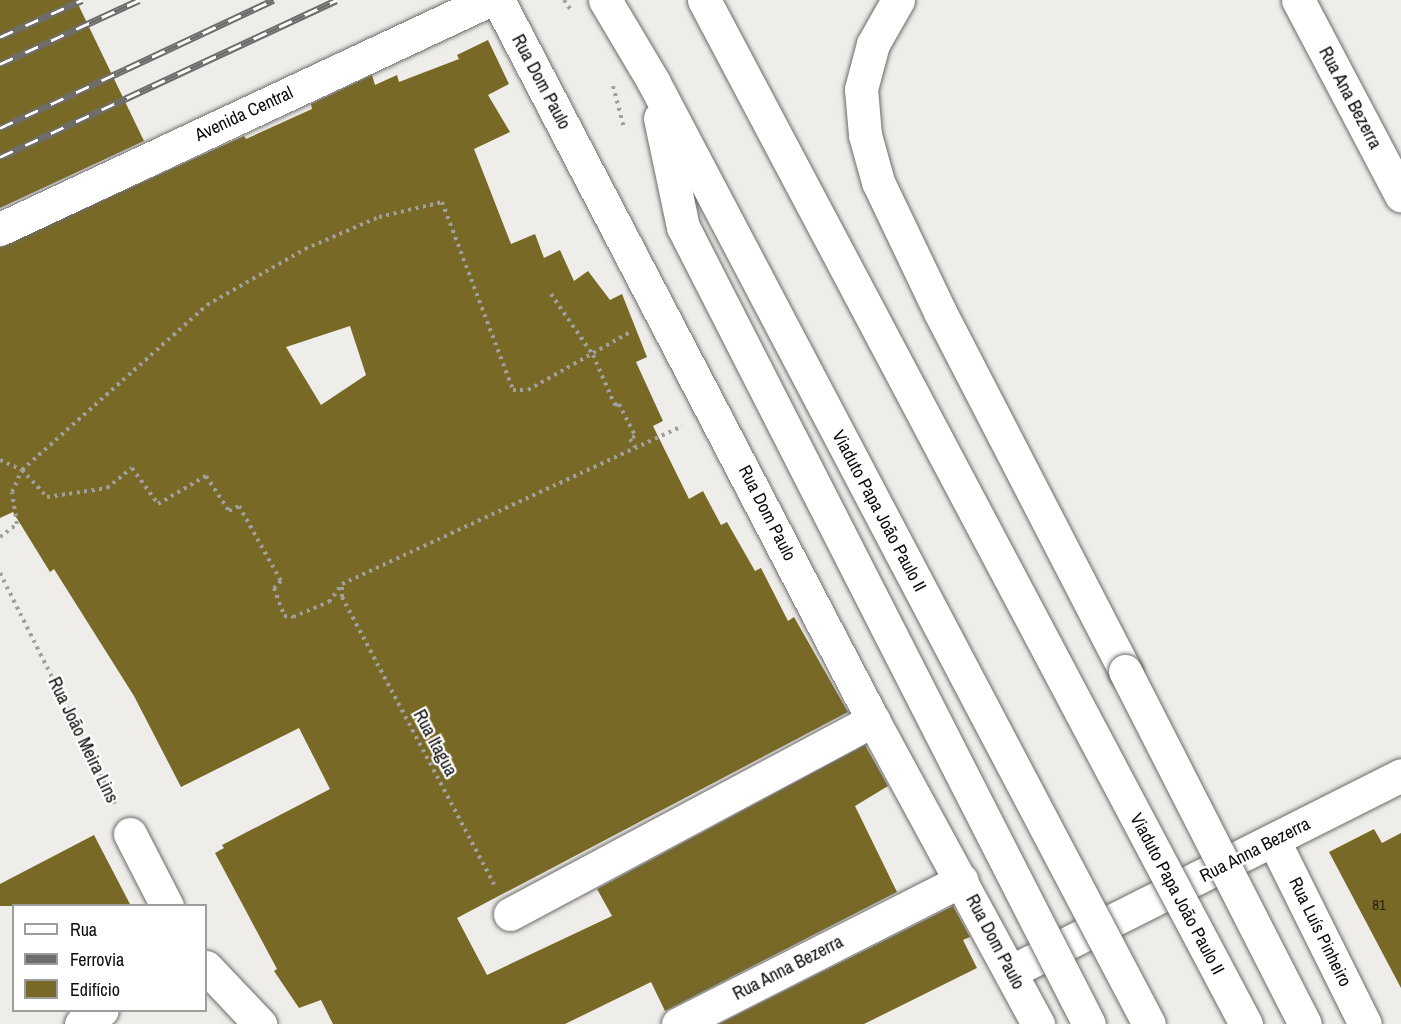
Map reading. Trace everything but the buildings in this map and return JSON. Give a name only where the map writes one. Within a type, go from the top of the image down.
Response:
[{"type":"main road","name":"Avenida Central","points":[[0,229],[489,0]]},
{"type":"main road","name":"Rua Dom Paulo","points":[[498,0],[715,412],[873,720],[1012,971],[1038,1024]]},
{"type":"main road","name":"Viaduto Papa João Paulo II","points":[[605,0],[652,81],[1149,1024]]},
{"type":"main road","name":"Viaduto Papa João Paulo II","points":[[704,0],[1246,1024]]},
{"type":"main road","points":[[898,0],[873,45],[861,89],[865,135],[878,182],[940,312],[1305,1024]]},
{"type":"main road","name":"Rua Ana Bezerra","points":[[1298,0],[1401,195]]},
{"type":"main road","points":[[652,81],[683,227],[1089,1024]]},
{"type":"main road","points":[[510,914],[873,720]]},
{"type":"main road","name":"Rua Anna Bezerra","points":[[1012,971],[1401,775]]},
{"type":"main road","points":[[130,834],[166,904]]},
{"type":"main road","name":"Rua Luís Pinheiro","points":[[1274,841],[1365,1024]]},
{"type":"main road","name":"Rua Anna Bezerra","points":[[678,1024],[962,880]]},
{"type":"main road","points":[[207,968],[260,1024]]},
{"type":"main road","points":[[81,1024],[100,1012]]},
{"type":"path","points":[[0,537],[17,524],[12,492],[22,470],[207,305],[305,249],[379,217],[442,202],[513,390],[528,390],[593,355],[626,333],[666,319]]},
{"type":"path","points":[[551,294],[593,355],[615,405],[620,404],[634,436],[630,439],[634,447]]},
{"type":"path","points":[[0,460],[22,470],[47,497],[107,488],[132,468],[158,504],[206,476],[229,511],[239,506],[281,581],[274,588],[284,616],[293,617],[329,602],[342,584],[634,447],[715,412]]},
{"type":"path","name":"Rua João Meira Lins","points":[[0,573],[130,834]]},
{"type":"path","name":"Rua Itagua","points":[[342,584],[342,597],[510,914]]},
{"type":"railway","points":[[0,37],[82,0]]},
{"type":"railway","points":[[0,64],[139,0]]},
{"type":"railway","points":[[0,128],[273,0]]},
{"type":"railway","points":[[0,157],[336,0]]}]
